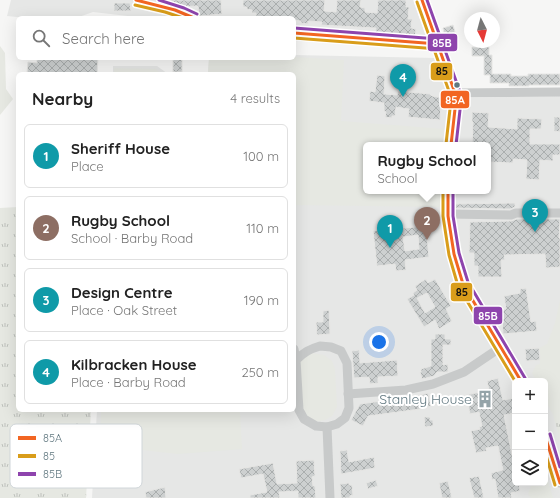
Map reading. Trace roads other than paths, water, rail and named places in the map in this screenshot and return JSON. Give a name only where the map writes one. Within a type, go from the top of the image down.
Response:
[{"type":"street","points":[[422,0],[455,93],[452,142]]},
{"type":"street","points":[[455,93],[560,92]]},
{"type":"street","points":[[448,194],[448,214],[454,254],[463,284],[519,378]]},
{"type":"street","points":[[448,214],[511,215],[516,213],[560,213]]},
{"type":"street","points":[[320,346],[331,347],[341,352],[347,363],[348,394],[349,408],[345,418],[337,424],[327,428],[316,426],[304,419],[299,410],[296,360],[302,353],[320,346]]},
{"type":"street","points":[[348,394],[406,390],[433,384],[464,372],[501,347]]},
{"type":"street","points":[[327,428],[330,498]]},
{"type":"street","points":[[548,445],[560,483]]},
{"type":"place","name":"Kilbracken House","points":[[403,97]]},
{"type":"place","name":"Design Centre","points":[[535,232]]},
{"type":"place","name":"Rugby School","points":[[427,240]]},
{"type":"place","name":"Sheriff House","points":[[390,248]]},
{"type":"place","name":"Stanley House","points":[[485,399]]}]
